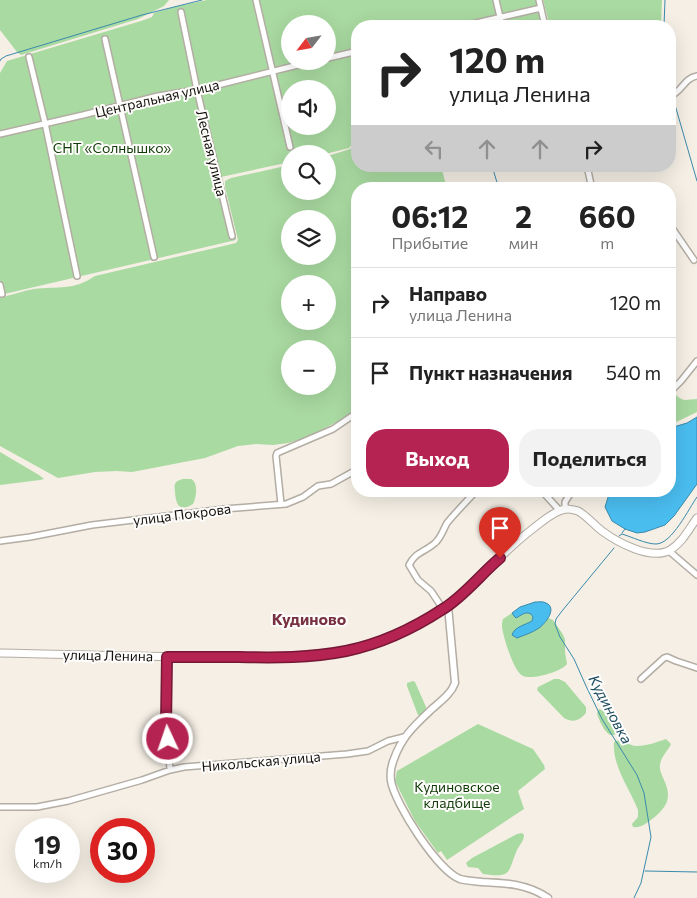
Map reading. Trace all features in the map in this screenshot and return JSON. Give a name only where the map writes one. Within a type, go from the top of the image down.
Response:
[{"type":"main road","points":[[562,510],[571,509],[577,511],[620,543],[658,554],[669,551],[682,540],[697,518]]},
{"type":"main road","name":"улица Ленина","points":[[0,653],[167,657],[298,657],[339,652],[364,646],[419,624],[446,608],[522,537],[562,510]]},
{"type":"street","points":[[256,0],[290,145]]},
{"type":"street","points":[[496,0],[500,18]]},
{"type":"street","points":[[539,0],[544,20]]},
{"type":"street","points":[[490,20],[541,8]]},
{"type":"street","name":"Лесная улица","points":[[181,12],[197,90],[232,236]]},
{"type":"street","points":[[105,39],[154,257]]},
{"type":"street","points":[[336,56],[351,53]]},
{"type":"street","points":[[29,56],[77,276]]},
{"type":"street","name":"Центральная улица","points":[[0,134],[281,69]]},
{"type":"street","points":[[676,93],[690,78],[697,76]]},
{"type":"street","points":[[676,233],[694,260]]},
{"type":"street","points":[[0,285],[2,294]]},
{"type":"street","points":[[676,386],[697,362]]},
{"type":"street","points":[[281,504],[277,453],[333,429],[351,417]]},
{"type":"street","name":"улица Покрова","points":[[0,541],[92,525],[224,509],[286,504],[303,497],[318,486],[330,484],[351,473]]},
{"type":"street","points":[[471,497],[456,513],[434,544],[414,556],[409,565],[418,580],[446,608],[455,683],[448,695],[404,737],[394,757],[391,782],[404,811],[415,829],[428,848],[452,875],[470,881],[525,887],[548,898]]},
{"type":"street","points":[[548,497],[562,510],[568,497]]},
{"type":"street","points":[[669,551],[697,574]]},
{"type":"street","points":[[167,657],[166,724],[170,770]]},
{"type":"street","points":[[641,679],[667,657],[676,662],[697,668]]},
{"type":"street","name":"Никольская улица","points":[[0,807],[37,807],[68,801],[170,770],[368,751],[388,741],[404,737]]},
{"type":"green space","points":[[0,0],[169,0],[164,6],[138,19],[21,55],[0,30]]},
{"type":"green space","name":"СНТ «Солнышко»","points":[[207,0],[537,0],[538,6],[532,10],[533,13],[540,11],[542,20],[351,20],[351,146],[349,148],[336,151],[336,145],[281,145],[281,164],[221,177],[236,240],[0,295],[0,73],[7,61],[152,17],[154,13]]},
{"type":"green space","points":[[543,0],[662,0],[661,20],[548,20]]},
{"type":"green space","points":[[351,148],[351,172],[443,172],[445,182],[351,182],[351,413],[347,417],[308,437],[288,443],[238,446],[205,458],[132,472],[95,472],[58,478],[0,446],[0,298],[34,289],[72,286],[95,276],[236,243],[238,240],[225,187],[225,181],[281,167],[281,200],[336,200],[336,153]]},
{"type":"green space","points":[[676,395],[683,400],[697,399],[697,412],[676,422]]},
{"type":"green space","points":[[0,452],[39,475],[44,479],[0,485]]},
{"type":"green space","points":[[182,479],[191,479],[196,487],[193,504],[185,507],[180,506],[176,501],[175,492],[175,484]]},
{"type":"green space","points":[[528,612],[533,618],[532,621],[516,629],[545,623],[548,618],[553,620],[562,633],[565,639],[567,664],[559,670],[539,676],[527,677],[523,676],[516,668],[504,638],[502,621],[512,613],[518,617]]},
{"type":"green space","points":[[554,679],[565,682],[586,707],[586,713],[581,718],[573,721],[564,718],[537,690],[538,687]]},
{"type":"green space","points":[[413,681],[426,707],[426,711],[421,716],[418,715],[407,686],[407,683]]},
{"type":"green space","points":[[599,709],[617,725],[618,732],[615,735],[609,734],[604,729],[597,713]]},
{"type":"green space","name":"Кудиновское кладбище","points":[[478,724],[533,749],[545,769],[518,791],[524,809],[447,860],[441,851],[438,853],[415,821],[395,781],[397,771]]},
{"type":"green space","points":[[666,739],[671,744],[662,759],[660,767],[667,787],[668,798],[661,811],[651,820],[641,826],[633,827],[632,824],[638,817],[638,810],[619,769],[614,751],[614,742],[623,741],[634,746],[641,746]]},
{"type":"green space","points":[[522,833],[524,835],[523,841],[508,872],[500,875],[483,874],[478,868],[468,867],[466,863],[472,858]]},
{"type":"water","points":[[697,417],[697,484],[674,516],[665,525],[637,533],[625,529],[612,521],[605,507],[608,497],[676,497],[676,426]]},
{"type":"water","points":[[535,602],[543,602],[549,605],[551,612],[549,616],[539,628],[517,638],[512,635],[513,632],[532,621],[533,617],[527,613],[516,618],[512,613],[520,607]]},
{"type":"waterway","points":[[0,61],[6,56],[142,15],[202,0]]},
{"type":"waterway","name":"Кудиновка","points":[[664,20],[665,0]]},
{"type":"waterway","name":"Кудиновка","points":[[676,108],[697,181]]},
{"type":"waterway","points":[[494,172],[497,182]]},
{"type":"waterway","name":"Кудиновка","points":[[619,536],[622,534],[652,544],[662,542],[674,532],[697,497]]},
{"type":"waterway","name":"Кудиновка","points":[[622,533],[625,529]]},
{"type":"waterway","name":"Кудиновка","points":[[614,548],[562,611],[555,624],[560,637],[574,659],[602,719],[637,775],[644,793],[651,837],[641,883],[634,898]]},
{"type":"waterway","points":[[645,871],[697,872]]},
{"type":"district","name":"Кудиново","points":[[309,618]]},
{"type":"route","points":[[168,739],[166,724],[167,657],[298,657],[364,646],[419,624],[443,609],[458,598],[500,558]]}]
